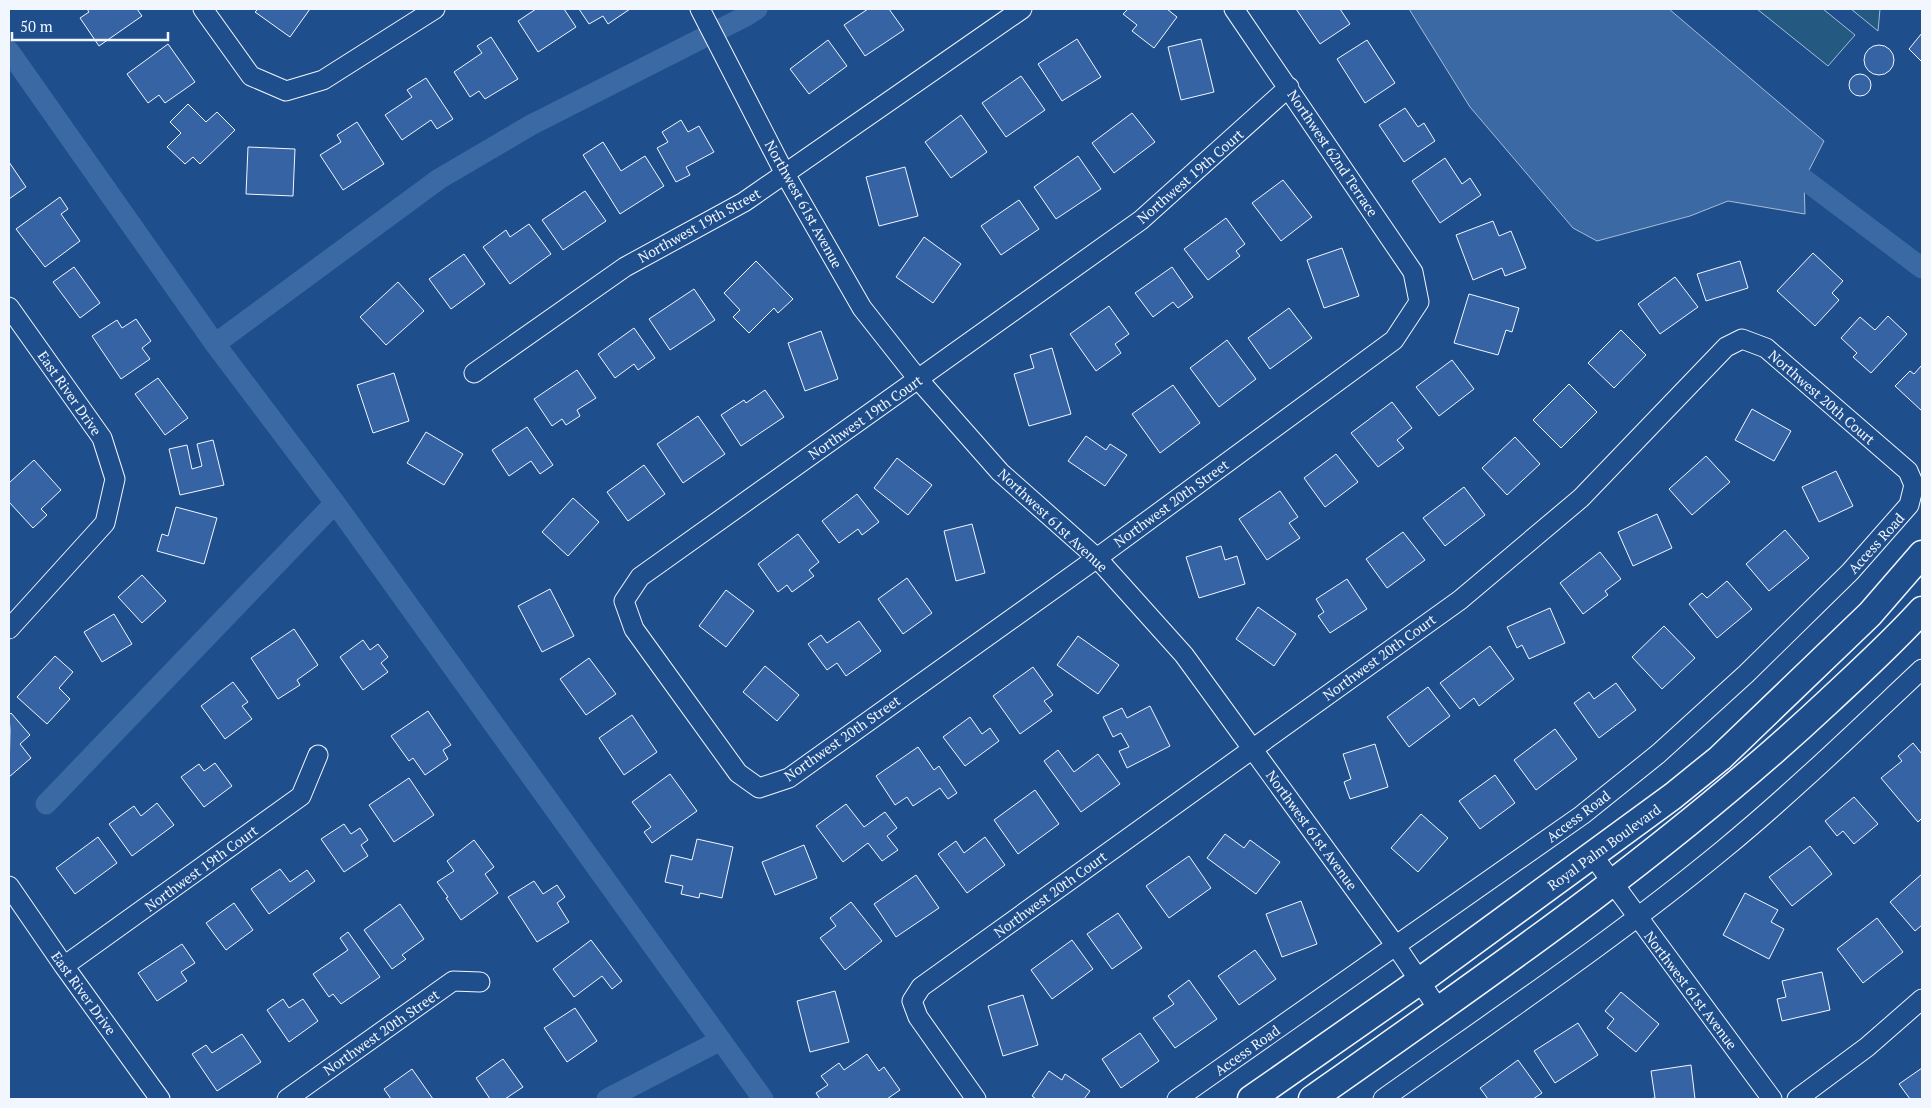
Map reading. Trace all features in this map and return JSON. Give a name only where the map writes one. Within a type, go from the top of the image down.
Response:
[{"type":"main road","name":"Royal Palm Boulevard","points":[[1251,1099],[1420,981],[1593,856],[1720,758],[1870,614],[1922,554]]},
{"type":"main road","points":[[1312,1099],[1439,1010],[1612,883],[1698,816],[1785,742],[1897,637],[1922,610]]},
{"type":"street","points":[[203,9],[251,76],[286,91],[323,80],[435,9]]},
{"type":"street","name":"Northwest 61st Avenue","points":[[700,9],[785,174],[862,308],[918,379],[1000,472],[1097,558],[1184,655],[1396,946],[1439,1010]]},
{"type":"street","name":"Northwest 19th Street","points":[[474,373],[625,267],[744,202],[1022,9]]},
{"type":"street","name":"Northwest 62nd Terrace","points":[[1234,9],[1289,87],[1413,272],[1420,302]]},
{"type":"street","name":"Northwest 19th Court","points":[[759,788],[738,773],[634,629],[624,601],[640,577],[1141,220],[1289,87]]},
{"type":"street","name":"Northwest 20th Street","points":[[759,788],[789,778],[1097,558],[1394,340],[1420,302]]},
{"type":"street","name":"East River Drive","points":[[9,307],[102,438],[114,479],[105,523],[9,629]]},
{"type":"street","name":"Northwest 20th Court","points":[[976,1099],[918,1017],[912,1001],[921,987],[1460,600],[1581,498],[1726,347],[1742,339],[1766,348],[1908,471]]},
{"type":"street","name":"Access Road","points":[[1177,1099],[1582,815],[1658,754],[1746,674],[1850,572],[1909,505],[1914,485],[1908,471]]},
{"type":"street","points":[[1383,1099],[1638,918],[1724,849],[1820,765],[1922,669]]},
{"type":"street","name":"Northwest 19th Court","points":[[64,966],[301,796],[318,754]]},
{"type":"street","name":"Northwest 61st Avenue","points":[[1593,856],[1772,1099]]},
{"type":"street","name":"East River Drive","points":[[9,886],[160,1099]]},
{"type":"street","name":"Northwest 20th Street","points":[[287,1099],[453,981],[480,982]]},
{"type":"street","points":[[1797,1099],[1867,1047],[1922,999]]},
{"type":"shaded area","points":[[1409,9],[1669,9],[1824,141],[1804,180],[1805,214],[1728,201],[1690,216],[1597,241],[1573,228],[1470,107]]},
{"type":"shaded area","points":[[1757,9],[1823,9],[1855,35],[1828,66]]},
{"type":"shaded area","points":[[1851,9],[1880,9],[1878,31]]},
{"type":"building","points":[[87,9],[137,9],[142,16],[99,46],[80,18],[89,12]]},
{"type":"building","points":[[258,9],[310,9],[290,37],[255,12]]},
{"type":"building","points":[[536,9],[564,9],[576,27],[538,52],[518,21]]},
{"type":"building","points":[[579,9],[630,9],[608,24],[603,16],[589,24]]},
{"type":"building","points":[[868,9],[889,9],[904,30],[865,56],[844,25]]},
{"type":"building","points":[[1128,9],[1167,9],[1177,17],[1154,48],[1132,31],[1137,25],[1123,14]]},
{"type":"building","points":[[1296,9],[1340,9],[1350,24],[1320,44]]},
{"type":"building","points":[[1922,33],[1922,62],[1909,49]]},
{"type":"building","points":[[491,37],[518,79],[485,99],[479,91],[470,97],[454,72],[482,53],[477,46]]},
{"type":"building","points":[[1077,39],[1101,77],[1062,101],[1038,64]]},
{"type":"building","points":[[1201,39],[1214,92],[1181,100],[1168,47]]},
{"type":"building","points":[[828,40],[847,66],[809,94],[790,69]]},
{"type":"building","points":[[1367,40],[1395,83],[1365,103],[1337,59]]},
{"type":"building","points":[[168,44],[195,82],[165,103],[159,95],[148,103],[127,74]]},
{"type":"building","points":[[1879,45],[1890,49],[1894,60],[1890,71],[1879,75],[1868,71],[1864,60],[1868,49]]},
{"type":"building","points":[[1860,74],[1868,77],[1871,85],[1868,93],[1860,96],[1852,93],[1849,85],[1852,77]]},
{"type":"building","points":[[1021,76],[1045,110],[1006,137],[982,103]]},
{"type":"building","points":[[426,78],[453,119],[437,129],[431,120],[402,140],[385,115],[412,97],[407,90]]},
{"type":"building","points":[[188,104],[206,122],[217,112],[235,130],[200,164],[193,157],[185,164],[167,147],[181,133],[170,122]]},
{"type":"building","points":[[1405,108],[1418,127],[1424,123],[1435,141],[1404,162],[1379,125]]},
{"type":"building","points":[[1132,113],[1155,142],[1114,173],[1092,143]]},
{"type":"building","points":[[961,115],[987,152],[951,178],[925,142]]},
{"type":"building","points":[[681,120],[688,132],[699,126],[714,152],[686,167],[690,175],[676,182],[657,148],[668,142],[662,132]]},
{"type":"building","points":[[357,122],[384,164],[343,190],[320,155],[341,142],[337,135]]},
{"type":"building","points":[[603,142],[621,171],[645,156],[664,186],[620,214],[583,155]]},
{"type":"building","points":[[248,147],[295,149],[293,196],[246,194]]},
{"type":"building","points":[[1078,156],[1101,189],[1056,219],[1034,187]]},
{"type":"building","points":[[1445,158],[1462,184],[1470,178],[1481,195],[1440,223],[1412,181]]},
{"type":"building","points":[[9,162],[26,187],[9,199]]},
{"type":"building","points":[[905,167],[918,216],[879,226],[866,177]]},
{"type":"building","points":[[1283,180],[1312,217],[1281,241],[1252,203]]},
{"type":"building","points":[[585,191],[606,221],[563,250],[542,220]]},
{"type":"building","points":[[60,197],[68,209],[61,214],[80,241],[45,267],[16,229]]},
{"type":"building","points":[[1019,200],[1039,229],[1001,255],[981,226]]},
{"type":"building","points":[[1226,218],[1245,244],[1236,251],[1240,256],[1208,280],[1184,249]]},
{"type":"building","points":[[1493,221],[1499,236],[1511,231],[1526,268],[1505,276],[1502,268],[1473,280],[1456,235]]},
{"type":"building","points":[[529,224],[551,254],[510,284],[483,247],[506,230],[510,237]]},
{"type":"building","points":[[924,237],[961,264],[933,303],[896,277]]},
{"type":"building","points":[[1342,248],[1359,296],[1324,308],[1307,260]]},
{"type":"building","points":[[1813,253],[1843,281],[1832,293],[1839,300],[1815,326],[1777,291]]},
{"type":"building","points":[[464,254],[485,284],[451,309],[429,279]]},
{"type":"building","points":[[756,261],[793,299],[778,313],[774,308],[749,333],[733,317],[740,310],[724,293]]},
{"type":"building","points":[[1740,261],[1748,288],[1706,301],[1697,274]]},
{"type":"building","points":[[74,267],[100,303],[80,318],[53,282]]},
{"type":"building","points":[[1172,267],[1193,297],[1178,308],[1173,302],[1153,317],[1135,293]]},
{"type":"building","points":[[1675,277],[1698,307],[1660,334],[1638,304]]},
{"type":"building","points":[[398,282],[424,311],[386,345],[360,317]]},
{"type":"building","points":[[694,289],[715,320],[670,350],[649,319]]},
{"type":"building","points":[[1469,294],[1519,308],[1512,332],[1506,330],[1498,355],[1454,343]]},
{"type":"building","points":[[1109,306],[1129,334],[1115,344],[1121,353],[1096,371],[1070,334]]},
{"type":"building","points":[[1289,308],[1312,338],[1270,369],[1248,338]]},
{"type":"building","points":[[1888,316],[1907,334],[1871,373],[1853,357],[1857,353],[1841,338],[1860,317],[1875,330]]},
{"type":"building","points":[[136,319],[151,341],[142,348],[150,359],[121,379],[92,336],[117,320],[122,328]]},
{"type":"building","points":[[634,328],[655,358],[638,370],[634,364],[615,378],[598,354]]},
{"type":"building","points":[[1621,330],[1646,355],[1614,388],[1588,363]]},
{"type":"building","points":[[821,331],[838,379],[805,391],[788,343]]},
{"type":"building","points":[[1227,340],[1256,379],[1219,407],[1190,368]]},
{"type":"building","points":[[1052,348],[1071,414],[1029,426],[1014,374],[1034,368],[1030,355]]},
{"type":"building","points":[[1452,360],[1474,389],[1439,416],[1416,387]]},
{"type":"building","points":[[1922,365],[1922,411],[1895,386],[1910,371],[1914,374]]},
{"type":"building","points":[[577,370],[596,398],[577,410],[580,416],[566,425],[562,419],[552,426],[534,399]]},
{"type":"building","points":[[394,373],[409,421],[373,433],[357,385]]},
{"type":"building","points":[[158,378],[188,418],[165,435],[135,394]]},
{"type":"building","points":[[1569,384],[1597,412],[1561,448],[1533,420]]},
{"type":"building","points":[[1173,385],[1200,423],[1160,453],[1132,414]]},
{"type":"building","points":[[765,390],[784,417],[741,446],[721,415],[744,400],[746,403]]},
{"type":"building","points":[[1392,402],[1412,428],[1397,440],[1404,448],[1378,467],[1351,433]]},
{"type":"building","points":[[1752,409],[1791,431],[1774,461],[1735,440]]},
{"type":"building","points":[[698,416],[725,454],[683,483],[657,444]]},
{"type":"building","points":[[527,427],[553,465],[540,474],[531,461],[509,476],[492,450]]},
{"type":"building","points":[[426,432],[463,454],[444,485],[407,463]]},
{"type":"building","points":[[1086,436],[1106,450],[1110,444],[1127,455],[1105,486],[1068,461]]},
{"type":"building","points":[[1515,437],[1540,464],[1507,495],[1482,468]]},
{"type":"building","points":[[213,440],[224,485],[180,495],[169,449],[187,445],[192,469],[202,466],[197,444]]},
{"type":"building","points":[[1336,454],[1358,482],[1325,507],[1304,478]]},
{"type":"building","points":[[1706,456],[1730,482],[1692,515],[1669,489]]},
{"type":"building","points":[[897,458],[932,485],[908,515],[874,488]]},
{"type":"building","points":[[34,460],[61,490],[41,509],[47,515],[33,528],[9,502],[9,483]]},
{"type":"building","points":[[644,465],[665,494],[628,521],[607,492]]},
{"type":"building","points":[[1836,471],[1853,506],[1819,522],[1802,487]]},
{"type":"building","points":[[1464,487],[1485,515],[1445,546],[1423,518]]},
{"type":"building","points":[[1280,491],[1298,517],[1289,523],[1300,538],[1267,560],[1239,519]]},
{"type":"building","points":[[857,494],[879,522],[862,535],[858,529],[839,543],[822,521]]},
{"type":"building","points":[[573,498],[599,522],[568,556],[542,532]]},
{"type":"building","points":[[176,507],[217,518],[204,564],[157,551],[162,534],[168,536]]},
{"type":"building","points":[[1657,514],[1672,548],[1633,566],[1618,532]]},
{"type":"building","points":[[972,524],[985,573],[956,581],[944,531]]},
{"type":"building","points":[[1785,530],[1809,558],[1769,591],[1746,564]]},
{"type":"building","points":[[1403,532],[1425,560],[1387,588],[1366,559]]},
{"type":"building","points":[[798,534],[819,562],[809,570],[814,576],[792,592],[787,585],[778,592],[758,564]]},
{"type":"building","points":[[1221,546],[1225,560],[1237,556],[1245,584],[1199,598],[1186,557]]},
{"type":"building","points":[[1600,552],[1621,579],[1605,591],[1608,595],[1583,614],[1560,583]]},
{"type":"building","points":[[142,575],[166,601],[142,623],[118,597]]},
{"type":"building","points":[[907,578],[932,613],[903,634],[878,599]]},
{"type":"building","points":[[1347,579],[1367,609],[1330,633],[1318,616],[1324,612],[1316,599]]},
{"type":"building","points":[[1727,581],[1752,609],[1717,638],[1689,604],[1702,593],[1707,598]]},
{"type":"building","points":[[550,589],[574,636],[542,652],[518,606]]},
{"type":"building","points":[[726,590],[754,611],[726,647],[699,626]]},
{"type":"building","points":[[1258,607],[1296,634],[1274,666],[1236,639]]},
{"type":"building","points":[[1550,608],[1565,643],[1529,659],[1522,645],[1517,648],[1507,627]]},
{"type":"building","points":[[114,614],[132,644],[102,662],[84,632]]},
{"type":"building","points":[[859,621],[881,651],[846,676],[837,663],[827,670],[808,644],[821,635],[827,643]]},
{"type":"building","points":[[1664,626],[1695,658],[1662,689],[1632,657]]},
{"type":"building","points":[[294,629],[318,665],[297,680],[300,685],[278,699],[251,658]]},
{"type":"building","points":[[1078,636],[1119,665],[1098,694],[1057,665]]},
{"type":"building","points":[[363,640],[370,650],[378,644],[388,657],[381,663],[388,672],[363,690],[340,657]]},
{"type":"building","points":[[1490,646],[1514,679],[1479,706],[1474,698],[1460,709],[1440,683]]},
{"type":"building","points":[[55,656],[73,672],[59,688],[70,699],[47,724],[17,697]]},
{"type":"building","points":[[589,658],[616,694],[586,715],[560,679]]},
{"type":"building","points":[[765,666],[799,695],[777,721],[743,692]]},
{"type":"building","points":[[1033,667],[1053,695],[1044,701],[1052,711],[1020,734],[993,696]]},
{"type":"building","points":[[233,682],[248,702],[242,706],[252,719],[225,739],[201,706]]},
{"type":"building","points":[[1616,683],[1636,710],[1599,738],[1574,703],[1589,692],[1594,699]]},
{"type":"building","points":[[1428,687],[1450,716],[1409,747],[1387,717]]},
{"type":"building","points":[[1150,706],[1170,746],[1127,768],[1119,751],[1129,747],[1121,733],[1113,737],[1103,717],[1122,708],[1127,718]]},
{"type":"building","points":[[428,711],[451,745],[443,750],[448,759],[425,775],[413,758],[409,761],[391,736]]},
{"type":"building","points":[[11,713],[30,735],[20,744],[31,758],[9,777],[9,715]]},
{"type":"building","points":[[632,715],[657,752],[624,775],[599,738]]},
{"type":"building","points":[[970,717],[982,734],[990,728],[999,741],[965,766],[943,737]]},
{"type":"building","points":[[1555,729],[1577,759],[1536,790],[1514,760]]},
{"type":"building","points":[[1913,743],[1922,754],[1922,818],[1918,822],[1881,778],[1902,761],[1898,756]]},
{"type":"building","points":[[1375,744],[1388,787],[1350,799],[1344,782],[1351,779],[1343,754]]},
{"type":"building","points":[[918,747],[934,770],[939,766],[957,793],[948,799],[940,788],[913,806],[907,797],[895,805],[876,776]]},
{"type":"building","points":[[1058,750],[1074,772],[1098,754],[1120,784],[1081,812],[1044,761]]},
{"type":"building","points":[[215,763],[232,786],[204,807],[181,777],[199,764],[204,771]]},
{"type":"building","points":[[670,774],[697,811],[652,843],[644,832],[651,827],[632,802]]},
{"type":"building","points":[[1495,775],[1515,803],[1480,829],[1459,801]]},
{"type":"building","points":[[409,778],[434,815],[394,842],[369,805]]},
{"type":"building","points":[[1035,790],[1059,824],[1018,854],[994,820]]},
{"type":"building","points":[[1854,797],[1878,824],[1854,844],[1843,831],[1837,836],[1825,821]]},
{"type":"building","points":[[157,803],[174,825],[132,856],[109,824],[134,806],[141,816]]},
{"type":"building","points":[[846,804],[864,827],[885,812],[897,828],[887,836],[898,850],[882,861],[868,843],[843,862],[816,826]]},
{"type":"building","points":[[1421,814],[1448,838],[1418,872],[1391,848]]},
{"type":"building","points":[[344,824],[351,834],[360,828],[368,840],[361,845],[368,856],[344,872],[321,839]]},
{"type":"building","points":[[1225,834],[1244,848],[1250,840],[1280,862],[1256,894],[1207,858]]},
{"type":"building","points":[[98,837],[117,863],[75,894],[56,868]]},
{"type":"building","points":[[985,837],[1005,865],[967,893],[938,854],[956,841],[964,853]]},
{"type":"building","points":[[697,839],[733,847],[722,898],[700,893],[699,898],[681,894],[683,886],[665,882],[671,855],[692,860]]},
{"type":"building","points":[[474,840],[494,867],[485,874],[498,893],[461,920],[437,882],[454,871],[447,861]]},
{"type":"building","points":[[804,845],[817,878],[775,895],[762,862]]},
{"type":"building","points":[[1810,846],[1832,874],[1792,906],[1769,877]]},
{"type":"building","points":[[1189,856],[1211,888],[1169,918],[1146,886]]},
{"type":"building","points":[[280,869],[290,882],[307,870],[315,881],[269,914],[251,889]]},
{"type":"building","points":[[1922,874],[1922,925],[1915,931],[1890,902]]},
{"type":"building","points":[[916,875],[939,908],[896,937],[874,904]]},
{"type":"building","points":[[534,881],[543,894],[557,885],[565,897],[557,903],[569,922],[537,942],[508,897]]},
{"type":"building","points":[[1745,893],[1778,910],[1771,922],[1784,929],[1769,959],[1723,935]]},
{"type":"building","points":[[1301,901],[1317,944],[1282,957],[1266,914]]},
{"type":"building","points":[[851,902],[882,941],[845,970],[820,938],[836,926],[830,918]]},
{"type":"building","points":[[234,903],[253,930],[226,950],[206,923]]},
{"type":"building","points":[[400,904],[424,939],[402,955],[406,959],[392,969],[364,930]]},
{"type":"building","points":[[1118,913],[1142,948],[1112,969],[1087,934]]},
{"type":"building","points":[[1877,918],[1903,952],[1863,983],[1837,949]]},
{"type":"building","points":[[348,932],[380,977],[341,1004],[333,994],[329,997],[313,974],[348,950],[340,938]]},
{"type":"building","points":[[591,940],[622,981],[612,989],[602,976],[574,997],[553,969]]},
{"type":"building","points":[[1072,940],[1093,969],[1052,999],[1031,970]]},
{"type":"building","points":[[182,944],[195,963],[181,972],[187,981],[157,1001],[138,973]]},
{"type":"building","points":[[1255,950],[1276,979],[1239,1005],[1218,976]]},
{"type":"building","points":[[1822,972],[1830,1010],[1782,1021],[1777,999],[1786,997],[1782,981]]},
{"type":"building","points":[[1189,980],[1217,1019],[1175,1048],[1153,1018],[1174,1004],[1168,996]]},
{"type":"building","points":[[835,991],[849,1042],[810,1052],[797,1001]]},
{"type":"building","points":[[1621,992],[1659,1024],[1636,1052],[1607,1028],[1614,1019],[1605,1011]]},
{"type":"building","points":[[1023,995],[1038,1045],[1003,1056],[988,1006]]},
{"type":"building","points":[[283,999],[289,1008],[303,999],[318,1021],[289,1042],[267,1010]]},
{"type":"building","points":[[575,1008],[597,1041],[567,1062],[544,1028]]},
{"type":"building","points":[[1578,1023],[1598,1055],[1555,1083],[1534,1051]]},
{"type":"building","points":[[1140,1033],[1159,1061],[1121,1088],[1102,1059]]},
{"type":"building","points":[[242,1034],[261,1062],[217,1091],[192,1054],[206,1045],[212,1053]]},
{"type":"building","points":[[867,1054],[879,1071],[884,1067],[900,1090],[887,1099],[820,1099],[816,1093],[828,1085],[821,1076],[839,1063],[844,1070]]},
{"type":"building","points":[[503,1059],[523,1087],[505,1099],[490,1099],[476,1078]]},
{"type":"building","points":[[1518,1060],[1542,1093],[1533,1099],[1488,1099],[1480,1088]]},
{"type":"building","points":[[1691,1065],[1695,1099],[1648,1099],[1655,1098],[1651,1071]]},
{"type":"building","points":[[1922,1068],[1922,1099],[1910,1099],[1899,1084]]},
{"type":"building","points":[[412,1069],[433,1099],[391,1099],[384,1089]]},
{"type":"building","points":[[1049,1071],[1062,1080],[1065,1074],[1090,1091],[1084,1099],[1036,1099],[1032,1096]]},
{"type":"waterway","points":[[215,344],[439,179],[531,125],[757,9]]},
{"type":"waterway","points":[[9,51],[215,344],[335,503],[763,1099]]},
{"type":"waterway","points":[[1781,162],[1922,268]]},
{"type":"waterway","points":[[46,804],[335,503]]},
{"type":"waterway","points":[[607,1099],[721,1040]]}]
